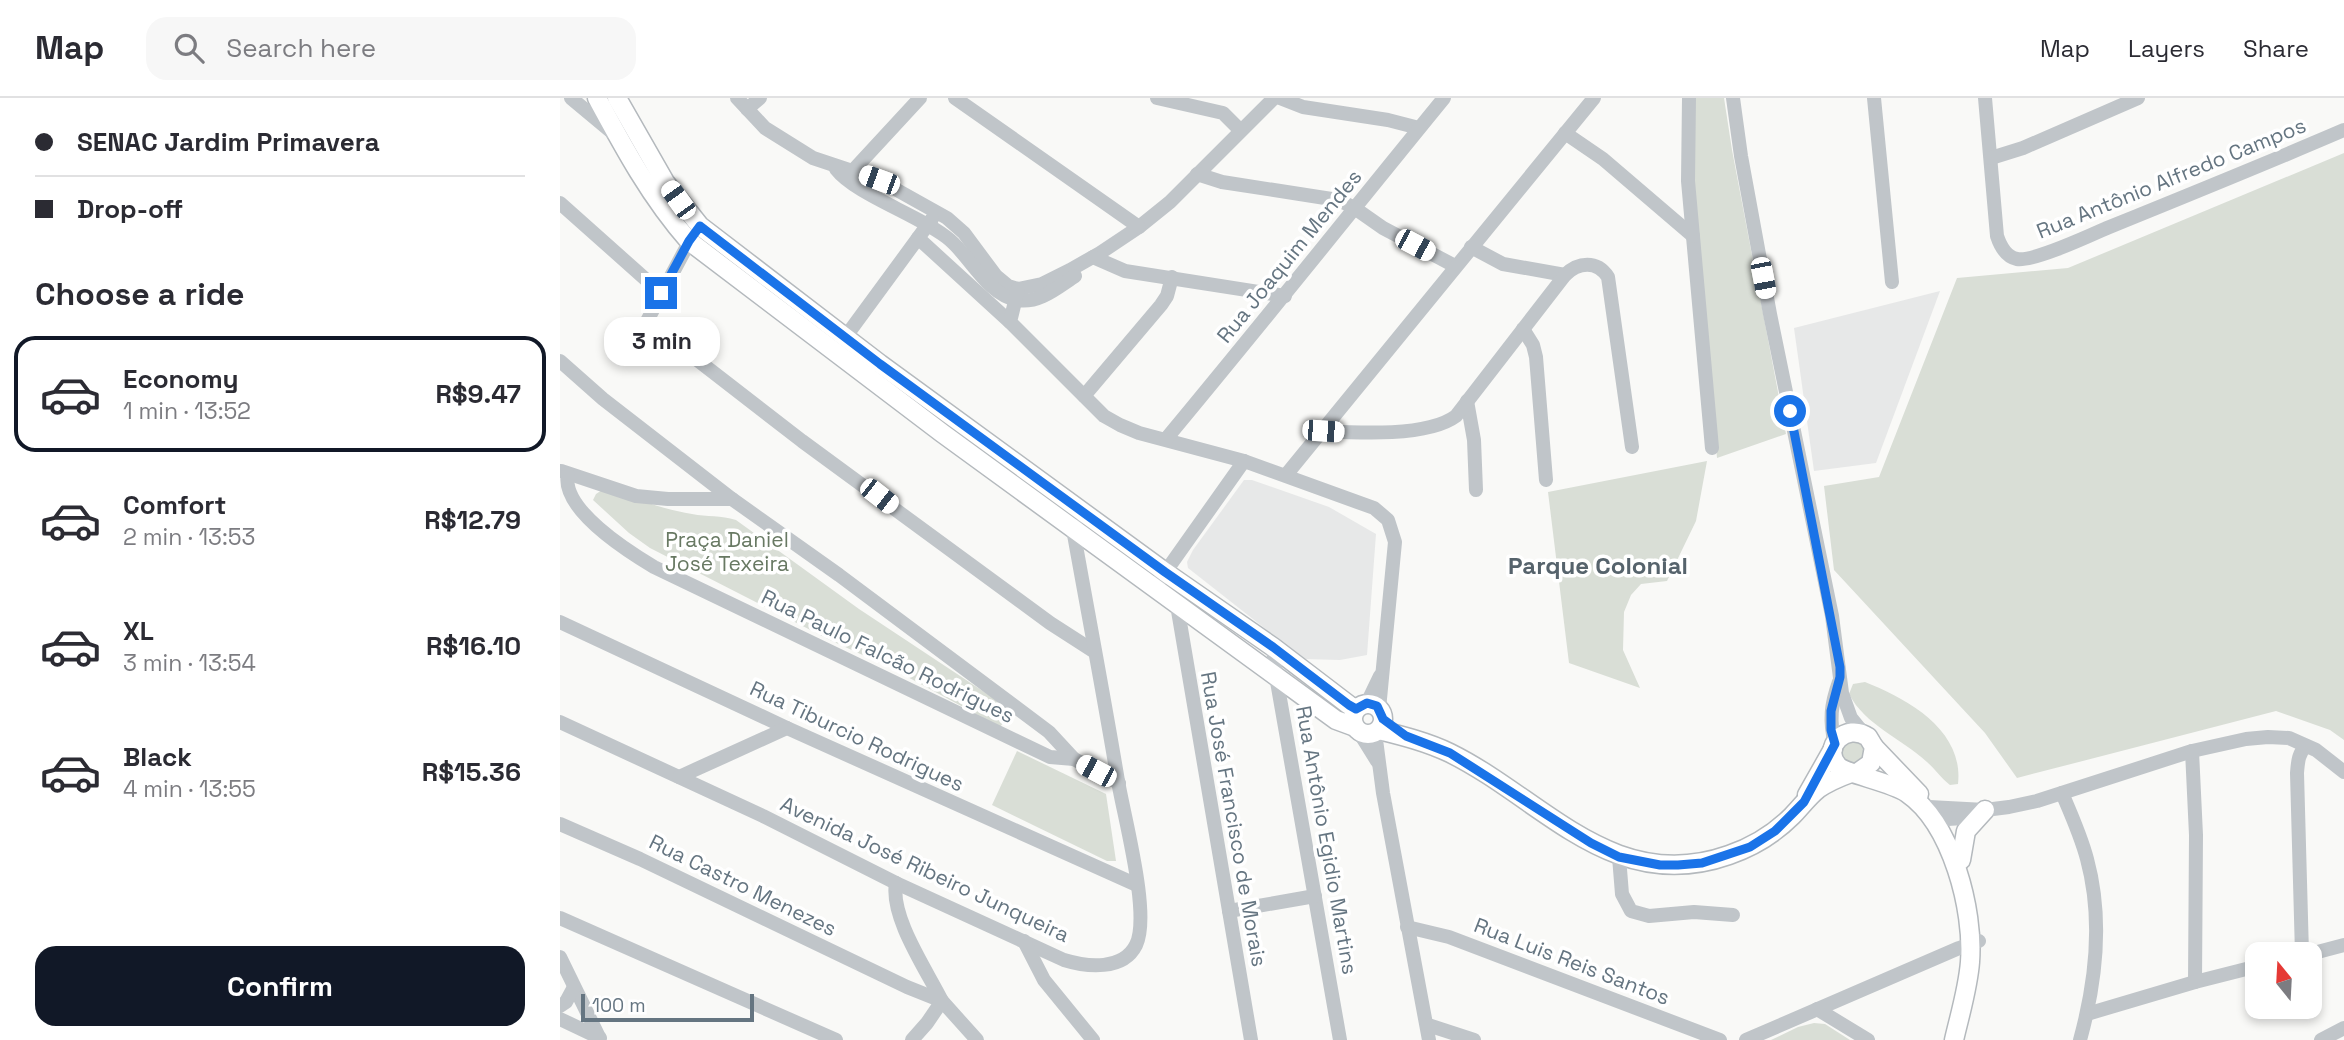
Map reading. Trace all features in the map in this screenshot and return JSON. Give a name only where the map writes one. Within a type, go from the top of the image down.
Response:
[{"type":"main road","points":[[597,98],[658,202],[689,241],[1073,529],[1336,720],[1369,720]]},
{"type":"main road","points":[[617,98],[665,182],[700,226],[880,364],[1165,572],[1273,647],[1369,720],[1450,753],[1591,843],[1619,857],[1648,863],[1702,863],[1727,856],[1750,847],[1775,831],[1829,782],[1871,764],[1869,740]]},
{"type":"main road","points":[[1804,802],[1834,746],[1847,732],[1869,740],[1911,784],[1950,835],[1974,898],[1975,942],[1954,1040]]},
{"type":"main road","points":[[1834,746],[1837,765],[1904,791],[1933,815],[1945,841],[1954,862],[1979,963],[1965,1040]]},
{"type":"main road","points":[[1961,860],[1966,831],[1986,810]]},
{"type":"street","points":[[571,98],[619,138]]},
{"type":"street","points":[[760,98],[742,104],[765,128],[813,158],[834,165],[838,173],[897,189],[937,212],[964,233],[996,276],[1017,295]]},
{"type":"street","points":[[849,175],[920,98]]},
{"type":"street","points":[[956,98],[1139,227]]},
{"type":"street","points":[[1157,98],[1223,113]]},
{"type":"street","points":[[1212,98],[1240,130]]},
{"type":"street","points":[[849,175],[950,240],[999,293],[1017,295],[1099,255],[1139,227],[1170,202],[1274,98]]},
{"type":"street","points":[[1280,98],[1303,107],[1388,120],[1419,128]]},
{"type":"street","name":"Rua Joaquim Mendes","points":[[1166,439],[1444,98]]},
{"type":"street","points":[[1286,475],[1594,98]]},
{"type":"street","points":[[1689,98],[1688,181],[1712,448]]},
{"type":"street","points":[[1733,98],[1770,314],[1832,616],[1844,705],[1869,740]]},
{"type":"street","points":[[1874,98],[1892,282]]},
{"type":"street","points":[[1985,98],[1991,158],[2023,148],[2138,98]]},
{"type":"street","name":"Rua Antônio Alfredo Campos","points":[[1991,158],[2000,245],[2012,258],[2029,258],[2080,240],[2344,130]]},
{"type":"street","points":[[1564,133],[1603,159],[1693,236]]},
{"type":"street","points":[[1197,174],[1222,182],[1331,199],[1353,207],[1372,222],[1455,266]]},
{"type":"street","points":[[560,203],[661,293]]},
{"type":"street","points":[[836,353],[845,335],[937,212]]},
{"type":"street","points":[[700,226],[689,241],[647,321],[802,441],[1050,623],[1095,652]]},
{"type":"street","points":[[918,238],[1010,323],[1104,416],[1139,433],[1286,475],[1374,508],[1388,520],[1395,542],[1393,568],[1383,672],[1369,720],[1429,1040]]},
{"type":"street","points":[[1471,247],[1503,264],[1565,275]]},
{"type":"street","points":[[1099,255],[1125,271],[1285,296]]},
{"type":"street","points":[[1323,431],[1362,433],[1423,429],[1448,422],[1456,416],[1565,275],[1571,269],[1588,264],[1601,268],[1608,277],[1632,447]]},
{"type":"street","points":[[1084,396],[1161,305],[1167,296],[1172,278]]},
{"type":"street","points":[[1010,323],[1017,295]]},
{"type":"street","points":[[1523,329],[1533,345],[1536,357],[1546,481]]},
{"type":"street","points":[[560,361],[603,399],[732,499],[839,575],[1049,732],[1074,759],[1119,783]]},
{"type":"street","points":[[1467,401],[1474,440],[1476,490]]},
{"type":"street","points":[[1154,587],[1244,461]]},
{"type":"street","points":[[564,472],[636,496],[732,499]]},
{"type":"street","name":"Rua Paulo Falcão Rodrigues","points":[[564,472],[566,489],[580,510],[601,531],[654,567],[1050,757],[1074,759]]},
{"type":"street","points":[[1073,529],[1085,513]]},
{"type":"street","name":"Avenida José Ribeiro Junqueira","points":[[560,722],[1024,942],[1076,963],[1101,965],[1124,958],[1136,946],[1141,930],[1137,886],[1073,529]]},
{"type":"street","name":"Rua José Francisco de Morais","points":[[1177,605],[1251,1040]]},
{"type":"street","name":"Rua Tiburcio Rodrigues","points":[[560,622],[1137,886]]},
{"type":"street","name":"Rua Antônio Egidio Martins","points":[[1273,647],[1340,1040]]},
{"type":"street","points":[[1834,746],[1831,711],[1840,677]]},
{"type":"street","points":[[679,777],[787,728]]},
{"type":"street","points":[[1933,815],[1964,818],[1986,810],[2037,801],[2192,751],[2246,739],[2289,738],[2316,750],[2344,772]]},
{"type":"street","points":[[2302,942],[2297,773],[2301,751],[2306,746]]},
{"type":"street","points":[[2192,751],[2196,835],[2195,982]]},
{"type":"street","points":[[2062,793],[2087,859],[2097,918],[2087,1014],[2080,1040]]},
{"type":"street","name":"Rua Castro Menezes","points":[[560,824],[640,859],[908,987],[942,1000]]},
{"type":"street","points":[[1619,857],[1622,894],[1632,911],[1649,916],[1702,912],[1733,915]]},
{"type":"street","points":[[896,883],[896,907],[926,969],[942,1000],[977,1040]]},
{"type":"street","points":[[1229,911],[1315,896]]},
{"type":"street","points":[[560,918],[836,1040]]},
{"type":"street","name":"Rua Luis Reis Santos","points":[[1407,928],[1449,937],[1720,1040]]},
{"type":"street","points":[[1024,942],[1044,980],[1093,1040]]},
{"type":"street","points":[[1746,1040],[1975,942]]},
{"type":"street","points":[[2338,947],[2344,960]]},
{"type":"street","points":[[560,957],[602,1039]]},
{"type":"street","points":[[908,987],[926,969]]},
{"type":"street","points":[[2087,1014],[2245,969]]},
{"type":"street","points":[[560,1006],[566,1002],[574,987]]},
{"type":"street","points":[[912,1040],[942,1000]]},
{"type":"street","points":[[1817,1009],[1868,1040]]},
{"type":"street","points":[[560,1019],[602,1039]]},
{"type":"street","points":[[1427,1025],[1474,1040]]},
{"type":"street","points":[[2321,1040],[2344,1028]]},
{"type":"shaded area","points":[[1940,291],[1876,463],[1814,471],[1794,328]]},
{"type":"shaded area","points":[[1244,480],[1252,480],[1329,507],[1376,534],[1367,655],[1340,660],[1304,659],[1188,568],[1187,562],[1193,550]]},
{"type":"green space","points":[[1695,98],[1724,98],[1786,434],[1717,458],[1692,161]]},
{"type":"green space","points":[[2344,153],[2344,740],[2330,730],[2276,711],[2017,778],[1985,733],[1834,570],[1824,486],[1879,477],[1957,278],[2068,268]]},
{"type":"green space","points":[[1707,461],[1696,521],[1667,581],[1641,584],[1631,595],[1624,612],[1623,650],[1640,688],[1569,663],[1548,492]]},
{"type":"green space","name":"Praça Daniel José Texeira","points":[[605,488],[669,509],[736,520],[859,609],[1013,711],[1000,727],[891,668],[832,641],[650,548],[593,500],[596,494]]},
{"type":"green space","points":[[1865,682],[1915,708],[1943,732],[1957,765],[1958,784],[1950,785],[1917,754],[1864,714],[1849,694],[1853,684]]},
{"type":"green space","points":[[1848,738],[1869,747],[1859,767],[1844,763],[1839,749]]},
{"type":"green space","points":[[1017,751],[1106,794],[1116,861],[1107,861],[992,805]]},
{"type":"green space","points":[[1814,1023],[1825,1024],[1850,1040],[1771,1040],[1798,1027]]},
{"type":"district","name":"Parque Colonial","points":[[1598,565]]},
{"type":"route","points":[[661,293],[700,226],[880,364],[1165,572],[1273,647],[1349,705],[1356,709],[1367,703],[1377,706],[1383,719],[1406,736],[1450,753],[1591,843],[1619,857],[1660,865],[1702,863],[1727,856],[1750,847],[1775,831],[1804,802],[1835,744],[1830,721],[1840,667],[1790,411]]}]
